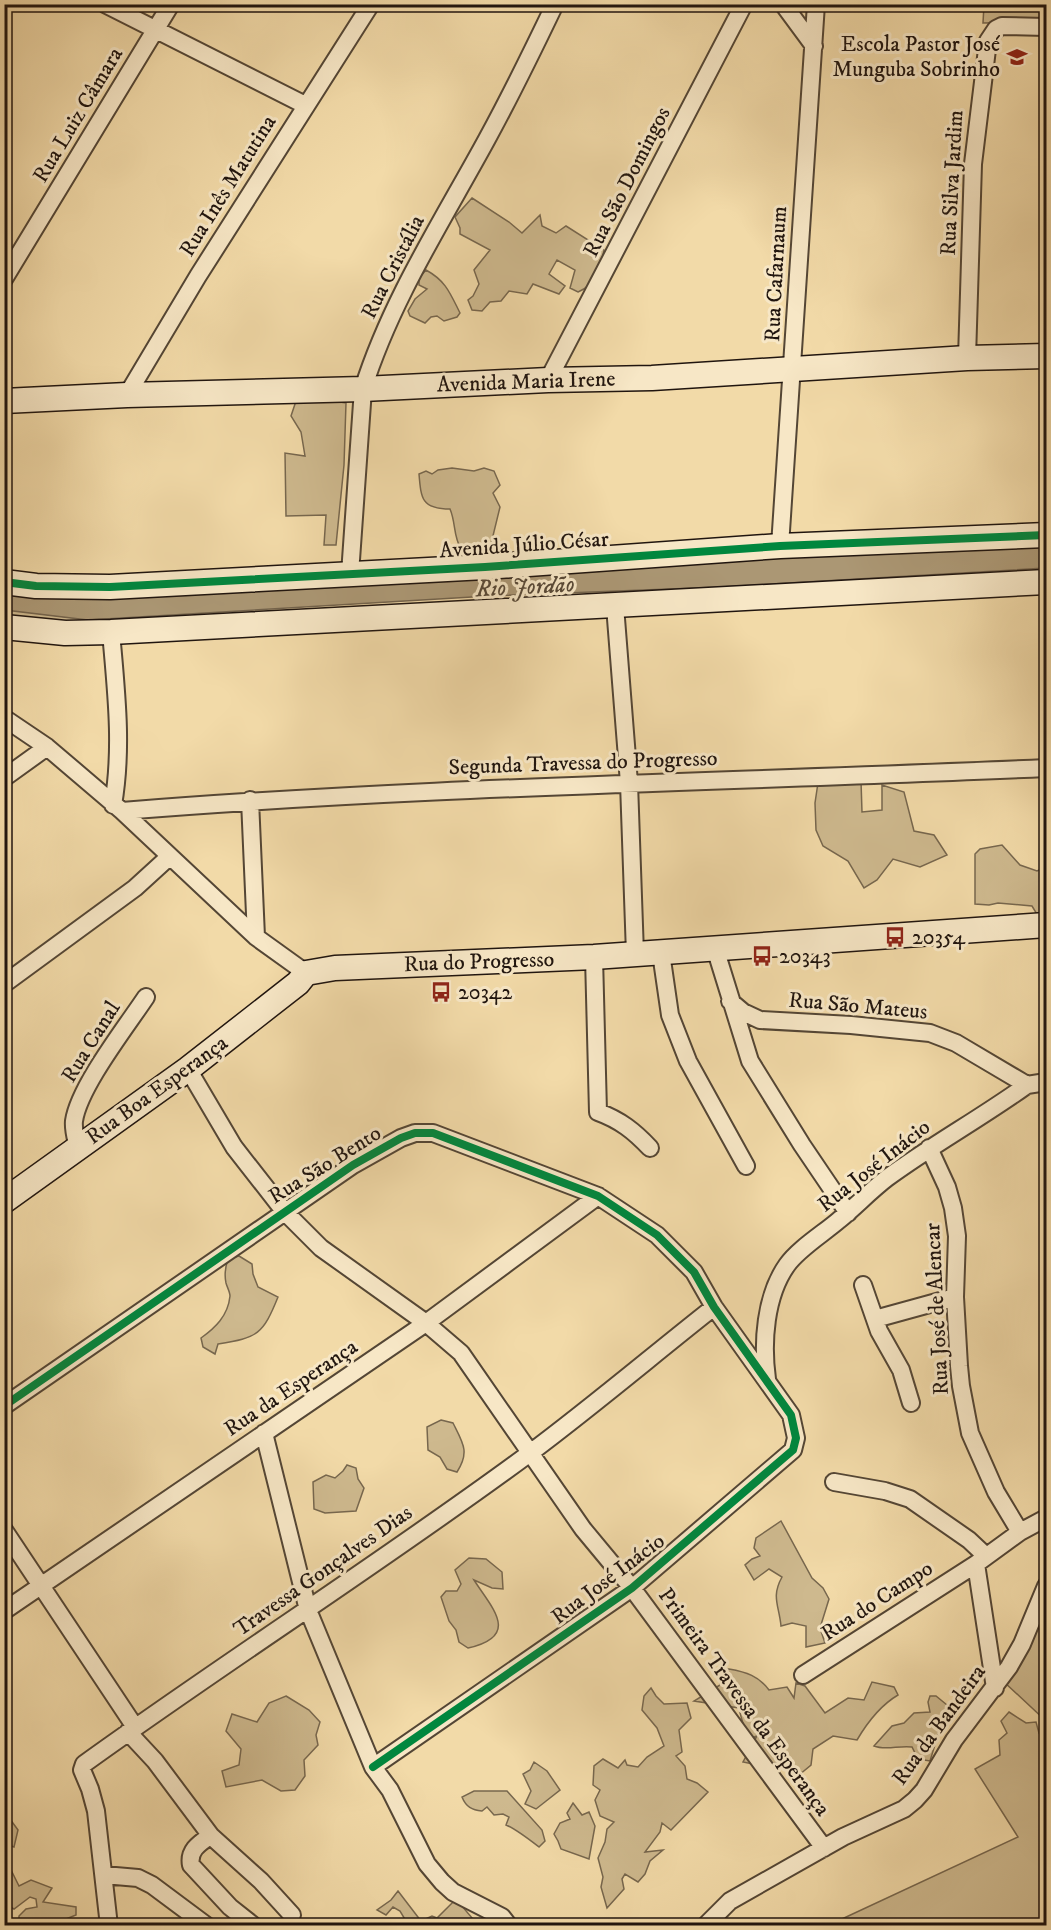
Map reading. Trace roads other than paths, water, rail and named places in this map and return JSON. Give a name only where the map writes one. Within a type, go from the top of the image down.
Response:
[{"type":"street","points":[[105,4],[305,105]]},
{"type":"street","name":"Rua Luiz Câmara","points":[[4,279],[171,4]]},
{"type":"street","name":"Rua Inês Matutina","points":[[127,395],[198,276],[371,4]]},
{"type":"street","name":"Rua Cristália","points":[[350,574],[363,389],[375,354],[403,295],[555,4]]},
{"type":"street","name":"Rua São Domingos","points":[[548,380],[744,4]]},
{"type":"street","points":[[783,4],[814,46]]},
{"type":"street","name":"Rua Cafarnaum","points":[[780,546],[794,368],[801,222],[816,4]]},
{"type":"street","name":"Rua Silva Jardim","points":[[967,358],[973,164],[988,41],[996,29],[1002,26],[1047,27]]},
{"type":"street","name":"Avenida Maria Irene","points":[[4,401],[652,378],[967,358],[1047,356]]},
{"type":"street","name":"Avenida Júlio César","points":[[4,582],[36,586],[110,587],[485,567],[780,546],[1047,535]]},
{"type":"street","points":[[4,627],[65,633],[111,632],[1047,582]]},
{"type":"street","points":[[615,606],[629,783],[635,954]]},
{"type":"street","points":[[111,632],[119,740],[118,808]]},
{"type":"street","points":[[4,718],[47,747],[118,808],[256,937],[306,973]]},
{"type":"street","points":[[4,778],[47,747]]},
{"type":"street","name":"Segunda Travessa do Progresso","points":[[118,808],[629,783],[1047,768]]},
{"type":"street","points":[[250,800],[256,937]]},
{"type":"street","points":[[4,984],[135,888],[169,857]]},
{"type":"street","name":"Rua do Progresso","points":[[306,973],[365,966],[661,953],[1047,925]]},
{"type":"street","points":[[715,948],[750,1061],[802,1145],[848,1213]]},
{"type":"street","points":[[661,953],[670,1015],[688,1061],[746,1166]]},
{"type":"street","points":[[594,957],[598,1112],[617,1119],[632,1129],[650,1148]]},
{"type":"street","name":"Rua Boa Esperança","points":[[4,1201],[188,1069],[298,983],[306,973]]},
{"type":"street","name":"Rua Canal","points":[[78,1148],[74,1119],[88,1085],[146,997]]},
{"type":"street","name":"Rua São Mateus","points":[[730,1001],[743,1012],[760,1020],[851,1025],[930,1034],[956,1043],[1027,1085]]},
{"type":"street","name":"Primeira Travessa da Esperança","points":[[188,1069],[234,1147],[284,1211],[321,1248],[426,1323],[461,1353],[583,1529],[632,1588],[824,1848]]},
{"type":"street","points":[[1027,1085],[1047,1082]]},
{"type":"street","name":"Rua José Inácio","points":[[373,1767],[632,1588],[793,1450],[796,1438],[791,1415],[768,1383],[764,1349],[766,1318],[788,1264],[885,1180],[929,1148],[989,1112],[1027,1085]]},
{"type":"street","name":"Rua São Bento","points":[[4,1406],[353,1165],[401,1138],[415,1133],[433,1133],[598,1196],[657,1235],[694,1272],[714,1307],[768,1383]]},
{"type":"street","name":"Rua José de Alencar","points":[[929,1148],[953,1208],[957,1236],[955,1297],[961,1386],[970,1433],[996,1492],[1020,1532]]},
{"type":"street","name":"Rua da Esperança","points":[[4,1611],[426,1323],[598,1196]]},
{"type":"street","points":[[862,1285],[885,1344],[901,1370],[911,1403]]},
{"type":"street","points":[[875,1318],[955,1297]]},
{"type":"street","name":"Travessa Gonçalves Dias","points":[[109,1926],[96,1811],[82,1767],[132,1729],[308,1611],[530,1452],[714,1307]]},
{"type":"street","points":[[264,1433],[308,1611],[373,1767],[390,1790],[427,1864],[442,1882],[453,1892],[502,1917],[509,1926]]},
{"type":"street","points":[[834,1482],[885,1491],[910,1499],[969,1540],[981,1560],[995,1688]]},
{"type":"street","name":"Rua do Campo","points":[[803,1675],[981,1560],[1020,1532],[1047,1518]]},
{"type":"street","points":[[4,1530],[132,1729],[210,1836],[261,1881],[292,1915]]},
{"type":"street","name":"Rua da Bandeira","points":[[705,1926],[730,1901],[843,1837],[904,1809],[915,1800],[924,1790],[954,1740],[995,1688],[1022,1644],[1047,1586]]},
{"type":"street","points":[[210,1836],[197,1845],[191,1853],[191,1865],[230,1907],[254,1926]]},
{"type":"street","points":[[104,1875],[120,1875],[145,1882],[207,1926]]},
{"type":"water","name":"Rio Jordão","points":[[1046,545],[1046,568],[721,587],[489,596],[88,620],[5,610],[5,592]]},
{"type":"place","name":"Escola Pastor José Munguba Sobrinho","points":[[1017,57]]},
{"type":"place","name":"20354","points":[[895,937]]},
{"type":"place","name":"20343","points":[[762,956]]},
{"type":"place","name":"20342","points":[[441,992]]}]
